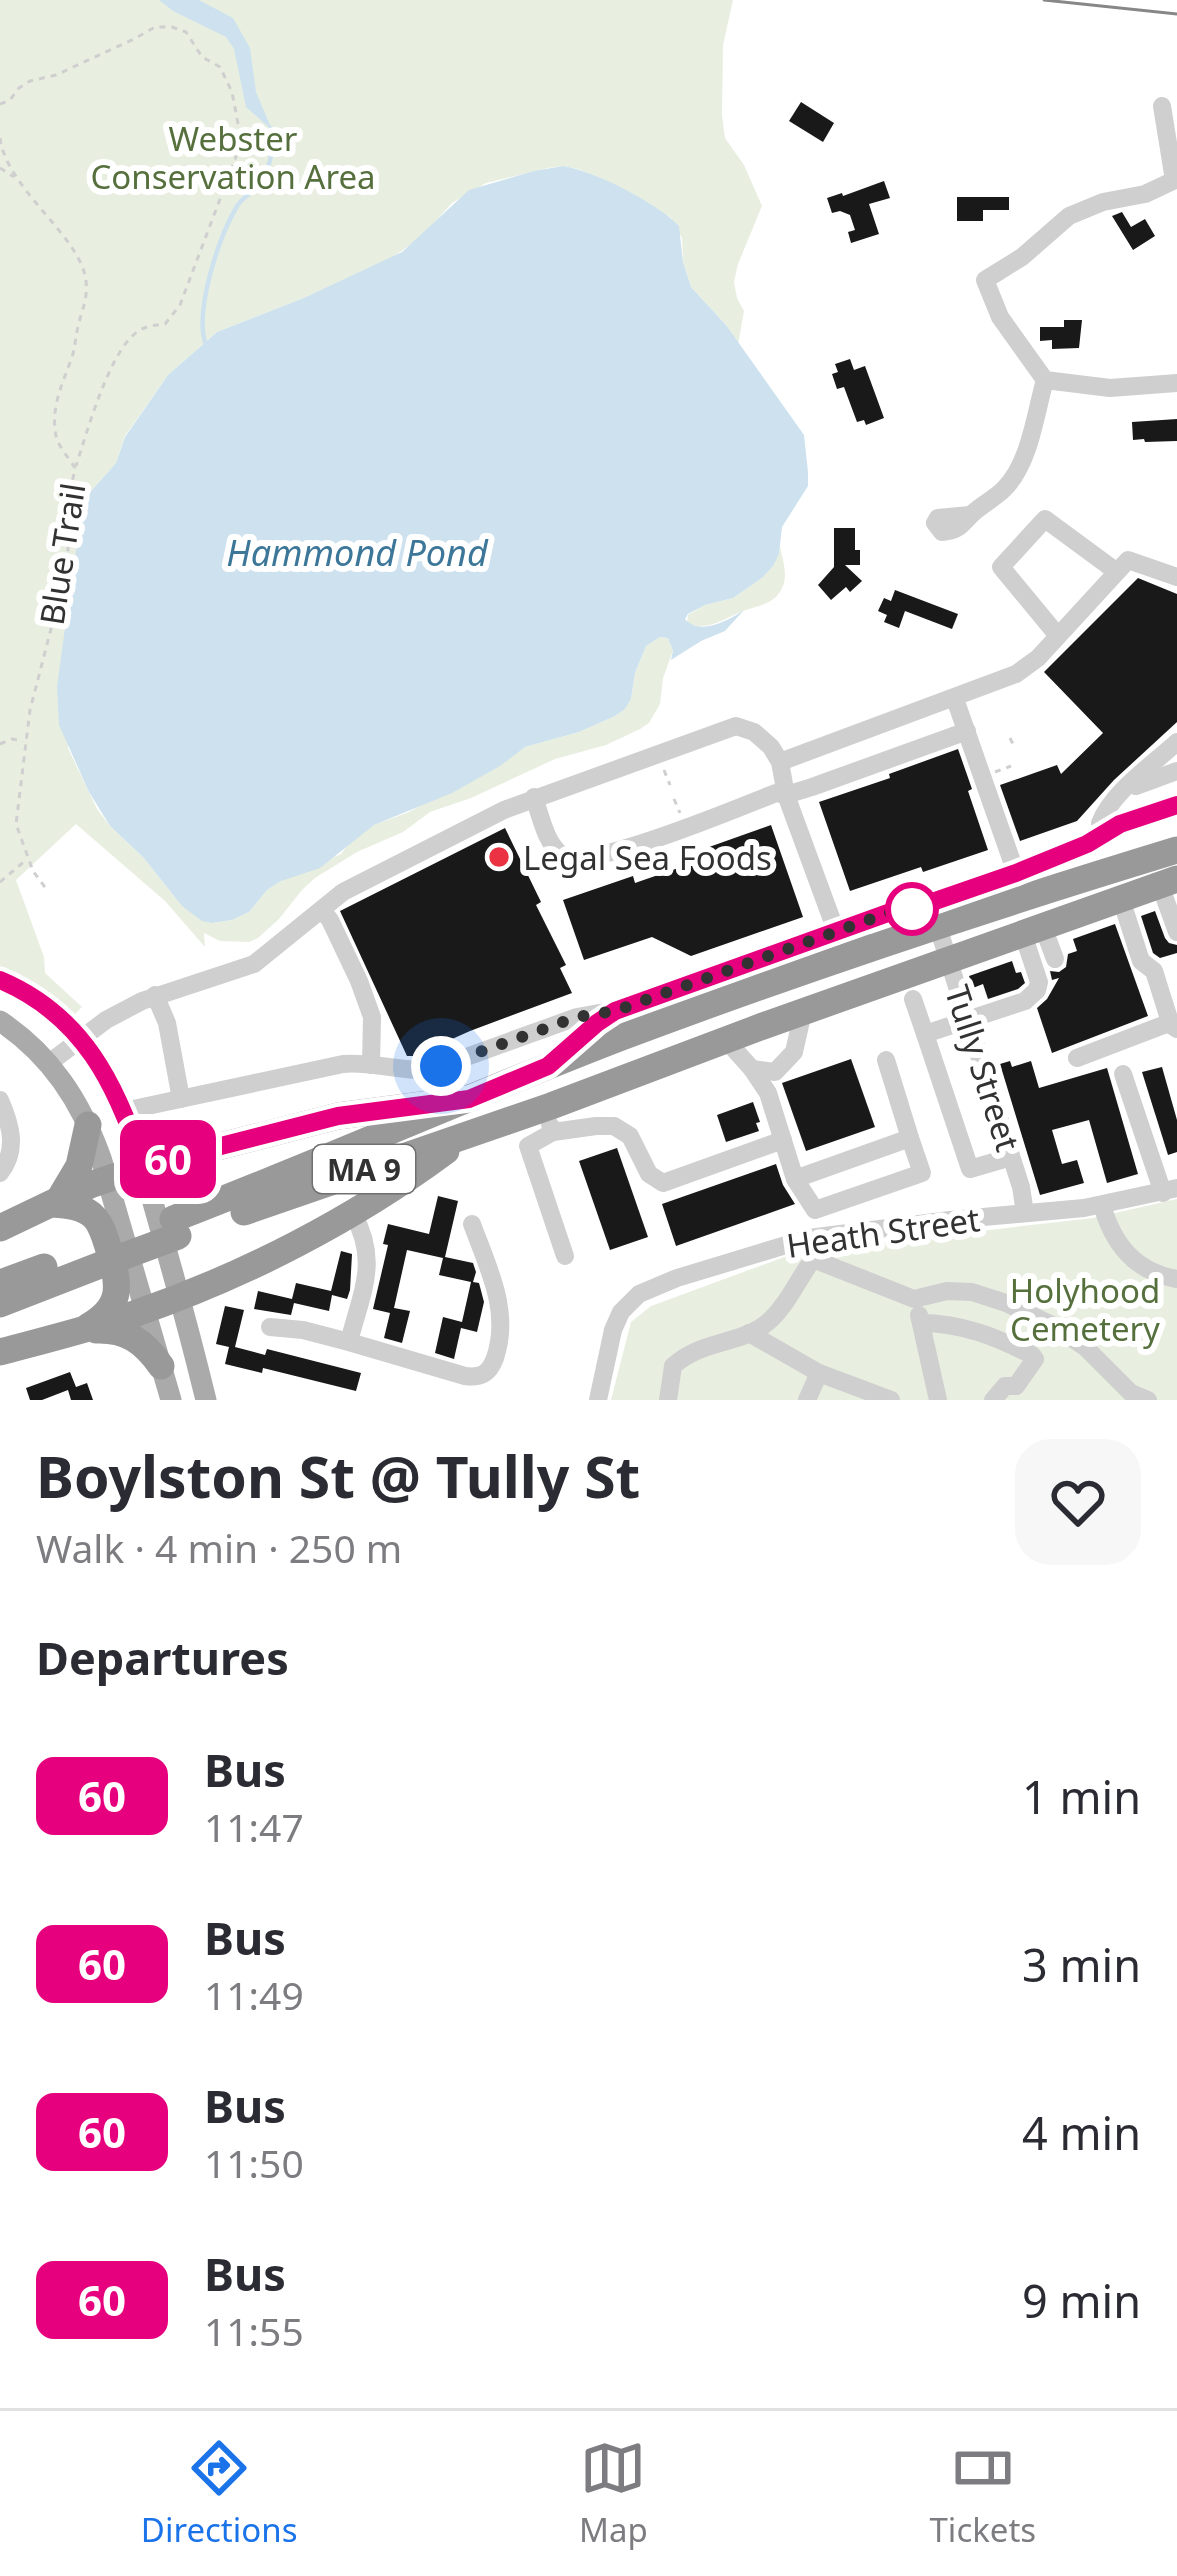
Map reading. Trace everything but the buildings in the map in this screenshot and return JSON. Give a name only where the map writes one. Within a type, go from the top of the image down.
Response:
[{"type":"highway","name":"MA 9","points":[[0,1304],[101,1255],[548,1066],[937,924],[1177,850]]},
{"type":"highway","name":"MA 9","points":[[175,1227],[285,1196],[469,1134],[548,1120],[726,1040],[1168,882]]},
{"type":"highway","points":[[0,1228],[143,1166],[338,1116],[469,1099]]},
{"type":"highway","points":[[54,1201],[79,1166],[88,1125]]},
{"type":"highway","points":[[0,1352],[180,1297],[353,1214],[469,1134]]},
{"type":"highway","points":[[54,1201],[95,1219],[116,1273],[118,1289],[108,1311],[80,1330]]},
{"type":"highway","name":"MA 9","points":[[0,1283],[101,1255]]},
{"type":"highway","points":[[80,1330],[109,1329],[131,1335],[161,1366]]},
{"type":"main road","points":[[0,980],[44,1003],[81,1038],[124,1112],[206,1400]]},
{"type":"main road","points":[[0,1022],[49,1063],[88,1125],[171,1400]]},
{"type":"street","points":[[1162,106],[1175,179],[1145,194],[1103,202],[1069,216],[1022,257],[985,280],[1000,317],[1045,380],[1110,388],[1177,383]]},
{"type":"street","points":[[970,514],[1009,485],[1030,437],[1045,380]]},
{"type":"street","points":[[1058,636],[1001,567],[1034,530],[1045,519],[1117,572]]},
{"type":"street","points":[[780,762],[955,699],[1028,667],[1128,560],[1177,577]]},
{"type":"street","points":[[955,699],[986,770],[1016,873]]},
{"type":"street","points":[[49,1063],[119,1012],[155,995],[254,964],[352,886],[534,797],[736,726],[754,733],[780,762],[786,795],[836,931],[860,943],[882,943]]},
{"type":"street","points":[[534,797],[555,850],[580,860],[967,731]]},
{"type":"street","points":[[1104,832],[1101,818],[1177,742]]},
{"type":"street","points":[[1125,790],[1177,771]]},
{"type":"street","points":[[124,1112],[343,1064],[433,1069],[1016,873],[1177,805]]},
{"type":"street","points":[[1168,882],[1177,932]]},
{"type":"street","points":[[1077,1058],[1166,1024],[1174,1027],[1168,987],[1141,961],[1120,899]]},
{"type":"street","points":[[322,910],[368,1003],[373,1028],[371,1064]]},
{"type":"street","name":"Tully Street","points":[[937,924],[1022,1188],[1025,1213]]},
{"type":"street","points":[[1033,930],[1055,959]]},
{"type":"street","points":[[925,1034],[1025,1001],[1040,982],[1033,930]]},
{"type":"street","points":[[685,986],[709,997],[736,995]]},
{"type":"street","points":[[155,995],[167,1023],[181,1099]]},
{"type":"street","points":[[913,999],[970,1169],[1011,1156]]},
{"type":"street","points":[[548,1066],[615,1011]]},
{"type":"street","points":[[752,1069],[775,1072],[794,1052],[803,1012]]},
{"type":"street","points":[[726,1040],[768,1093],[795,1179],[815,1210],[922,1173],[886,1060]]},
{"type":"street","points":[[1123,1074],[1170,1190]]},
{"type":"street","points":[[0,1100],[12,1143],[3,1171]]},
{"type":"street","points":[[565,1256],[528,1146],[548,1120],[614,1126],[630,1136],[649,1174],[663,1183],[783,1140]]},
{"type":"street","points":[[795,1179],[910,1138]]},
{"type":"street","name":"Heath Street","points":[[598,1400],[621,1312],[639,1294],[715,1266],[809,1238],[1102,1205],[1170,1190]]},
{"type":"street","points":[[1102,1205],[1110,1232],[1127,1253],[1154,1274],[1177,1279]]},
{"type":"street","points":[[349,1342],[369,1258],[353,1214]]},
{"type":"street","points":[[270,1327],[303,1330],[479,1377],[490,1369],[497,1351],[501,1311],[472,1224]]},
{"type":"street","points":[[668,1400],[673,1366],[685,1355],[768,1322],[812,1259],[809,1238]]},
{"type":"street","points":[[812,1259],[914,1299],[946,1291],[972,1292],[1006,1303],[1085,1346],[1131,1393],[1148,1400]]},
{"type":"street","points":[[914,1299],[938,1400]]},
{"type":"street","points":[[921,1323],[965,1327],[1032,1354],[1035,1359],[1023,1393],[1005,1386],[993,1400]]},
{"type":"street","points":[[749,1333],[820,1373],[891,1400]]},
{"type":"street","points":[[806,1400],[820,1373]]},
{"type":"path","points":[[0,104],[30,80],[56,75],[155,27],[186,32],[202,56],[220,67],[232,92],[239,129],[237,154],[180,305],[165,324],[132,334],[111,365],[75,468]]},
{"type":"path","name":"Blue Trail","points":[[0,138],[18,180],[86,276],[86,301],[73,353],[58,386],[56,410],[56,438],[75,468],[65,571],[36,681],[16,824],[33,871],[47,890]]},
{"type":"path","points":[[0,168],[18,180]]},
{"type":"path","points":[[1010,738],[1015,748]]},
{"type":"path","points":[[0,744],[25,741]]},
{"type":"path","points":[[661,761],[670,785]]},
{"type":"path","points":[[986,770],[1011,766]]},
{"type":"path","points":[[674,799],[682,821]]},
{"type":"path","points":[[0,882],[28,859]]},
{"type":"green space","name":"Webster Conservation Area","points":[[0,0],[733,0],[723,45],[725,138],[744,165],[762,206],[734,282],[744,311],[738,345],[691,287],[682,238],[671,218],[603,179],[563,166],[486,183],[452,203],[421,237],[390,259],[217,332],[168,375],[125,436],[116,463],[85,498],[65,630],[68,748],[110,826],[143,857],[182,906],[212,923],[249,912],[267,890],[341,854],[374,825],[409,812],[525,747],[615,716],[631,699],[646,646],[660,637],[668,638],[673,651],[660,704],[649,723],[606,745],[555,759],[430,812],[403,832],[315,878],[279,919],[249,942],[220,941],[204,933],[205,947],[165,901],[76,824],[16,880],[44,957],[45,973],[82,1007],[74,1015],[39,987],[0,969]]},
{"type":"green space","points":[[780,546],[785,576],[776,597],[716,623],[687,624],[688,615],[733,598],[762,578]]},
{"type":"green space","name":"Holyhood Cemetery","points":[[1177,1199],[1177,1400],[611,1400],[631,1322],[651,1306],[798,1252],[1093,1218]]},
{"type":"water","points":[[159,0],[199,0],[233,18],[250,48],[256,92],[272,130],[246,107],[234,49],[226,37]]},
{"type":"water","name":"Hammond Pond","points":[[563,166],[625,189],[679,226],[691,287],[726,325],[804,435],[808,486],[782,527],[779,554],[762,578],[733,598],[705,605],[685,619],[706,627],[744,610],[725,631],[671,660],[668,638],[660,637],[646,646],[631,699],[615,716],[525,747],[452,793],[374,825],[320,868],[267,890],[249,912],[232,920],[202,921],[182,906],[143,857],[110,826],[59,725],[57,687],[85,498],[116,463],[125,437],[168,375],[217,332],[402,252],[469,190]]},
{"type":"waterway","points":[[205,342],[203,311],[216,254],[238,205],[265,176],[272,151],[271,128]]},
{"type":"tram line","points":[[1044,0],[1177,14]]},
{"type":"bus line","name":"60","points":[[0,980],[44,1003],[81,1038],[120,1103],[143,1166],[338,1116],[469,1099],[548,1066],[615,1011],[899,909],[912,909],[1016,873],[1087,844],[1120,824],[1177,805]]},
{"type":"place","name":"Legal Sea Foods","points":[[499,857]]},
{"type":"route","points":[[441,1066],[577,1017],[615,1011],[899,909],[912,909]]}]
